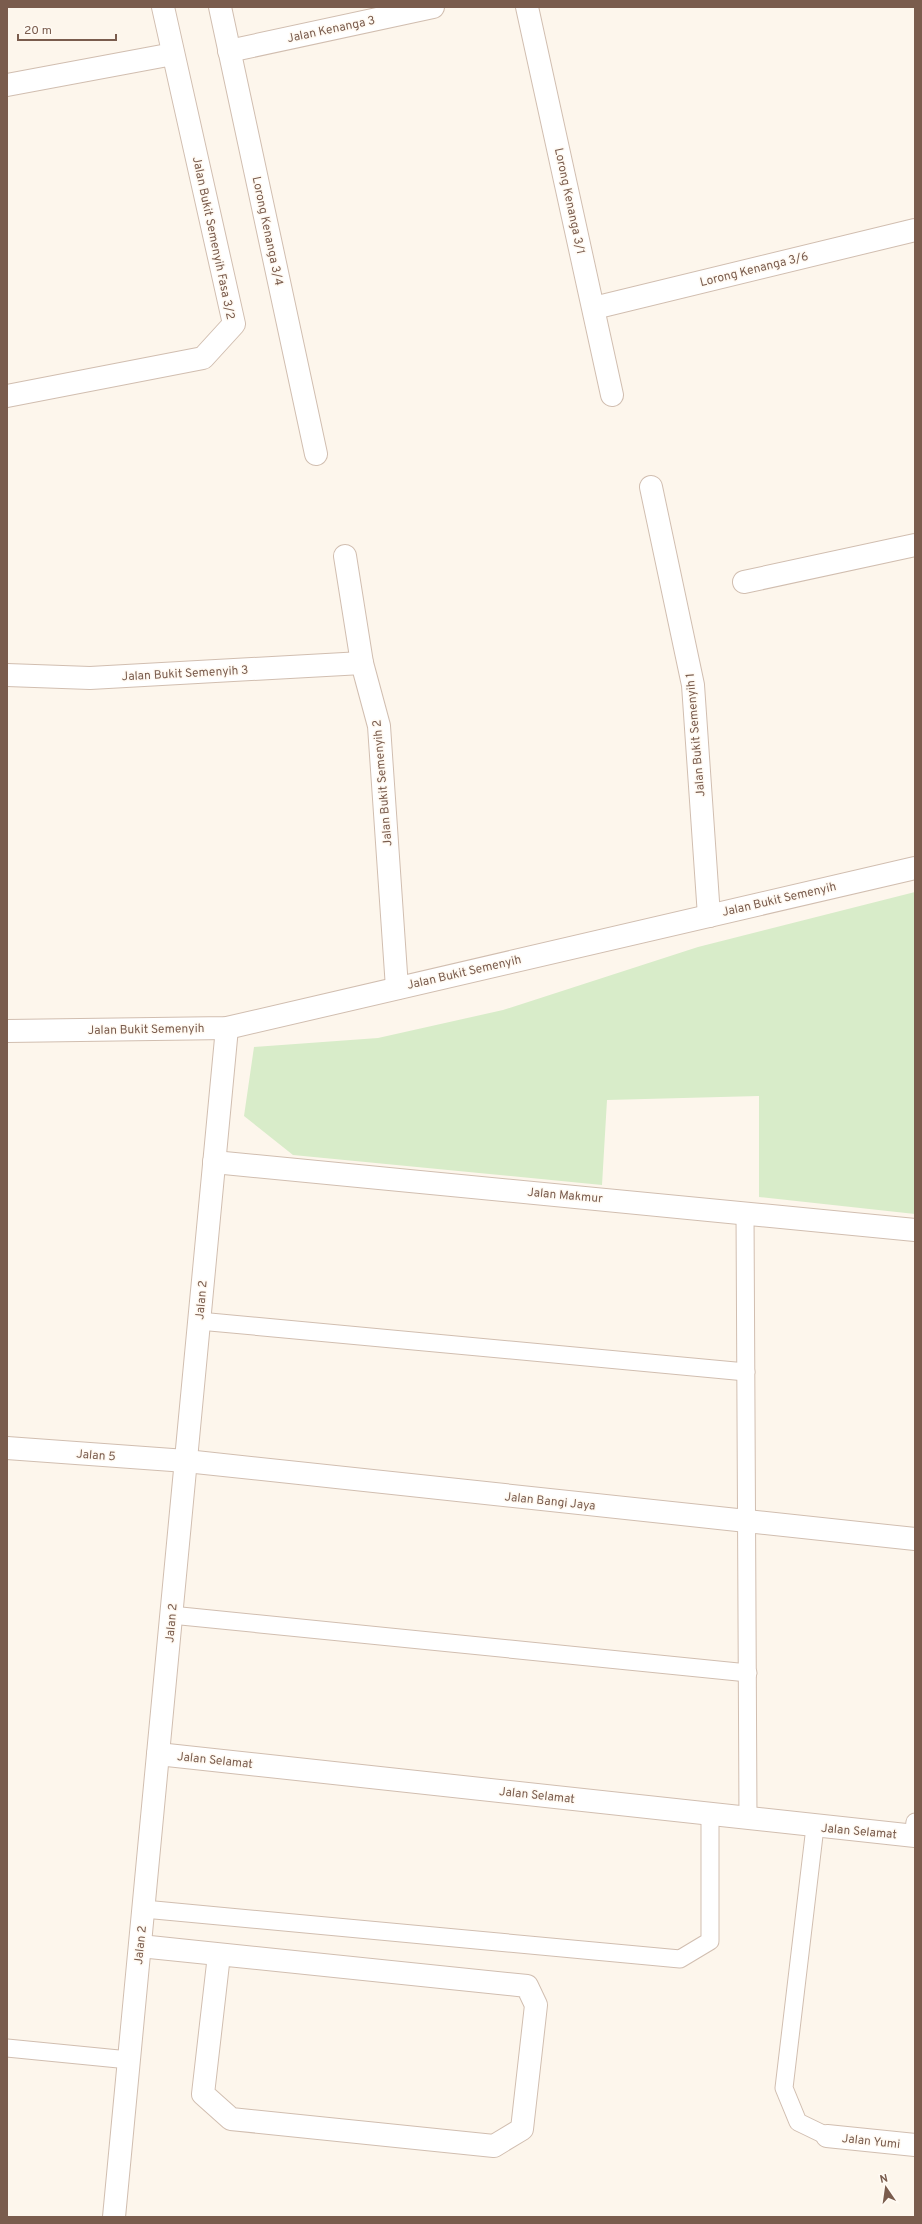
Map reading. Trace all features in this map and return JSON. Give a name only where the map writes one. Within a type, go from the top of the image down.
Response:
[{"type":"street","name":"Jalan Bukit Semenyih Fasa 3/2","points":[[7,396],[203,358],[234,324],[163,7]]},
{"type":"street","name":"Lorong Kenanga 3/4","points":[[220,7],[316,454]]},
{"type":"street","name":"Jalan Kenanga 3","points":[[229,51],[433,7]]},
{"type":"street","name":"Lorong Kenanga 3/1","points":[[527,7],[612,395]]},
{"type":"street","points":[[7,85],[173,54]]},
{"type":"street","name":"Lorong Kenanga 3/6","points":[[594,308],[915,230]]},
{"type":"street","name":"Jalan Bukit Semenyih 1","points":[[650,487],[693,685],[709,916]]},
{"type":"street","points":[[744,582],[915,545]]},
{"type":"street","name":"Jalan Bukit Semenyih 2","points":[[345,556],[362,663],[379,726],[397,988]]},
{"type":"street","name":"Jalan Bukit Semenyih 3","points":[[7,675],[90,678],[362,663]]},
{"type":"street","name":"Jalan Bukit Semenyih","points":[[7,1031],[227,1028],[915,868]]},
{"type":"street","name":"Jalan 2","points":[[114,2217],[227,1028]]},
{"type":"street","name":"Jalan Makmur","points":[[214,1162],[745,1212],[915,1230]]},
{"type":"street","name":"Jalan 5","points":[[7,1448],[186,1461]]},
{"type":"street","name":"Jalan Bangi Jaya","points":[[186,1461],[915,1539]]},
{"type":"street","name":"Jalan Selamat","points":[[158,1754],[748,1818],[815,1827],[914,1831]]},
{"type":"street","points":[[140,1946],[527,1986],[536,2006],[522,2129],[494,2146],[231,2119],[202,2094],[219,1955]]},
{"type":"street","name":"Jalan Yumi","points":[[827,2136],[915,2145]]},
{"type":"lane","points":[[745,1212],[748,1818]]},
{"type":"lane","points":[[199,1321],[746,1372]]},
{"type":"lane","points":[[171,1615],[748,1673]]},
{"type":"lane","points":[[144,1909],[680,1959],[710,1941],[710,1814]]},
{"type":"lane","points":[[815,1827],[784,2088],[798,2122],[827,2136]]},
{"type":"lane","points":[[7,2048],[129,2060]]},
{"type":"green space","points":[[915,892],[915,1214],[759,1197],[759,1096],[607,1100],[602,1185],[293,1155],[244,1116],[254,1047],[378,1038],[503,1010],[698,947]]}]
